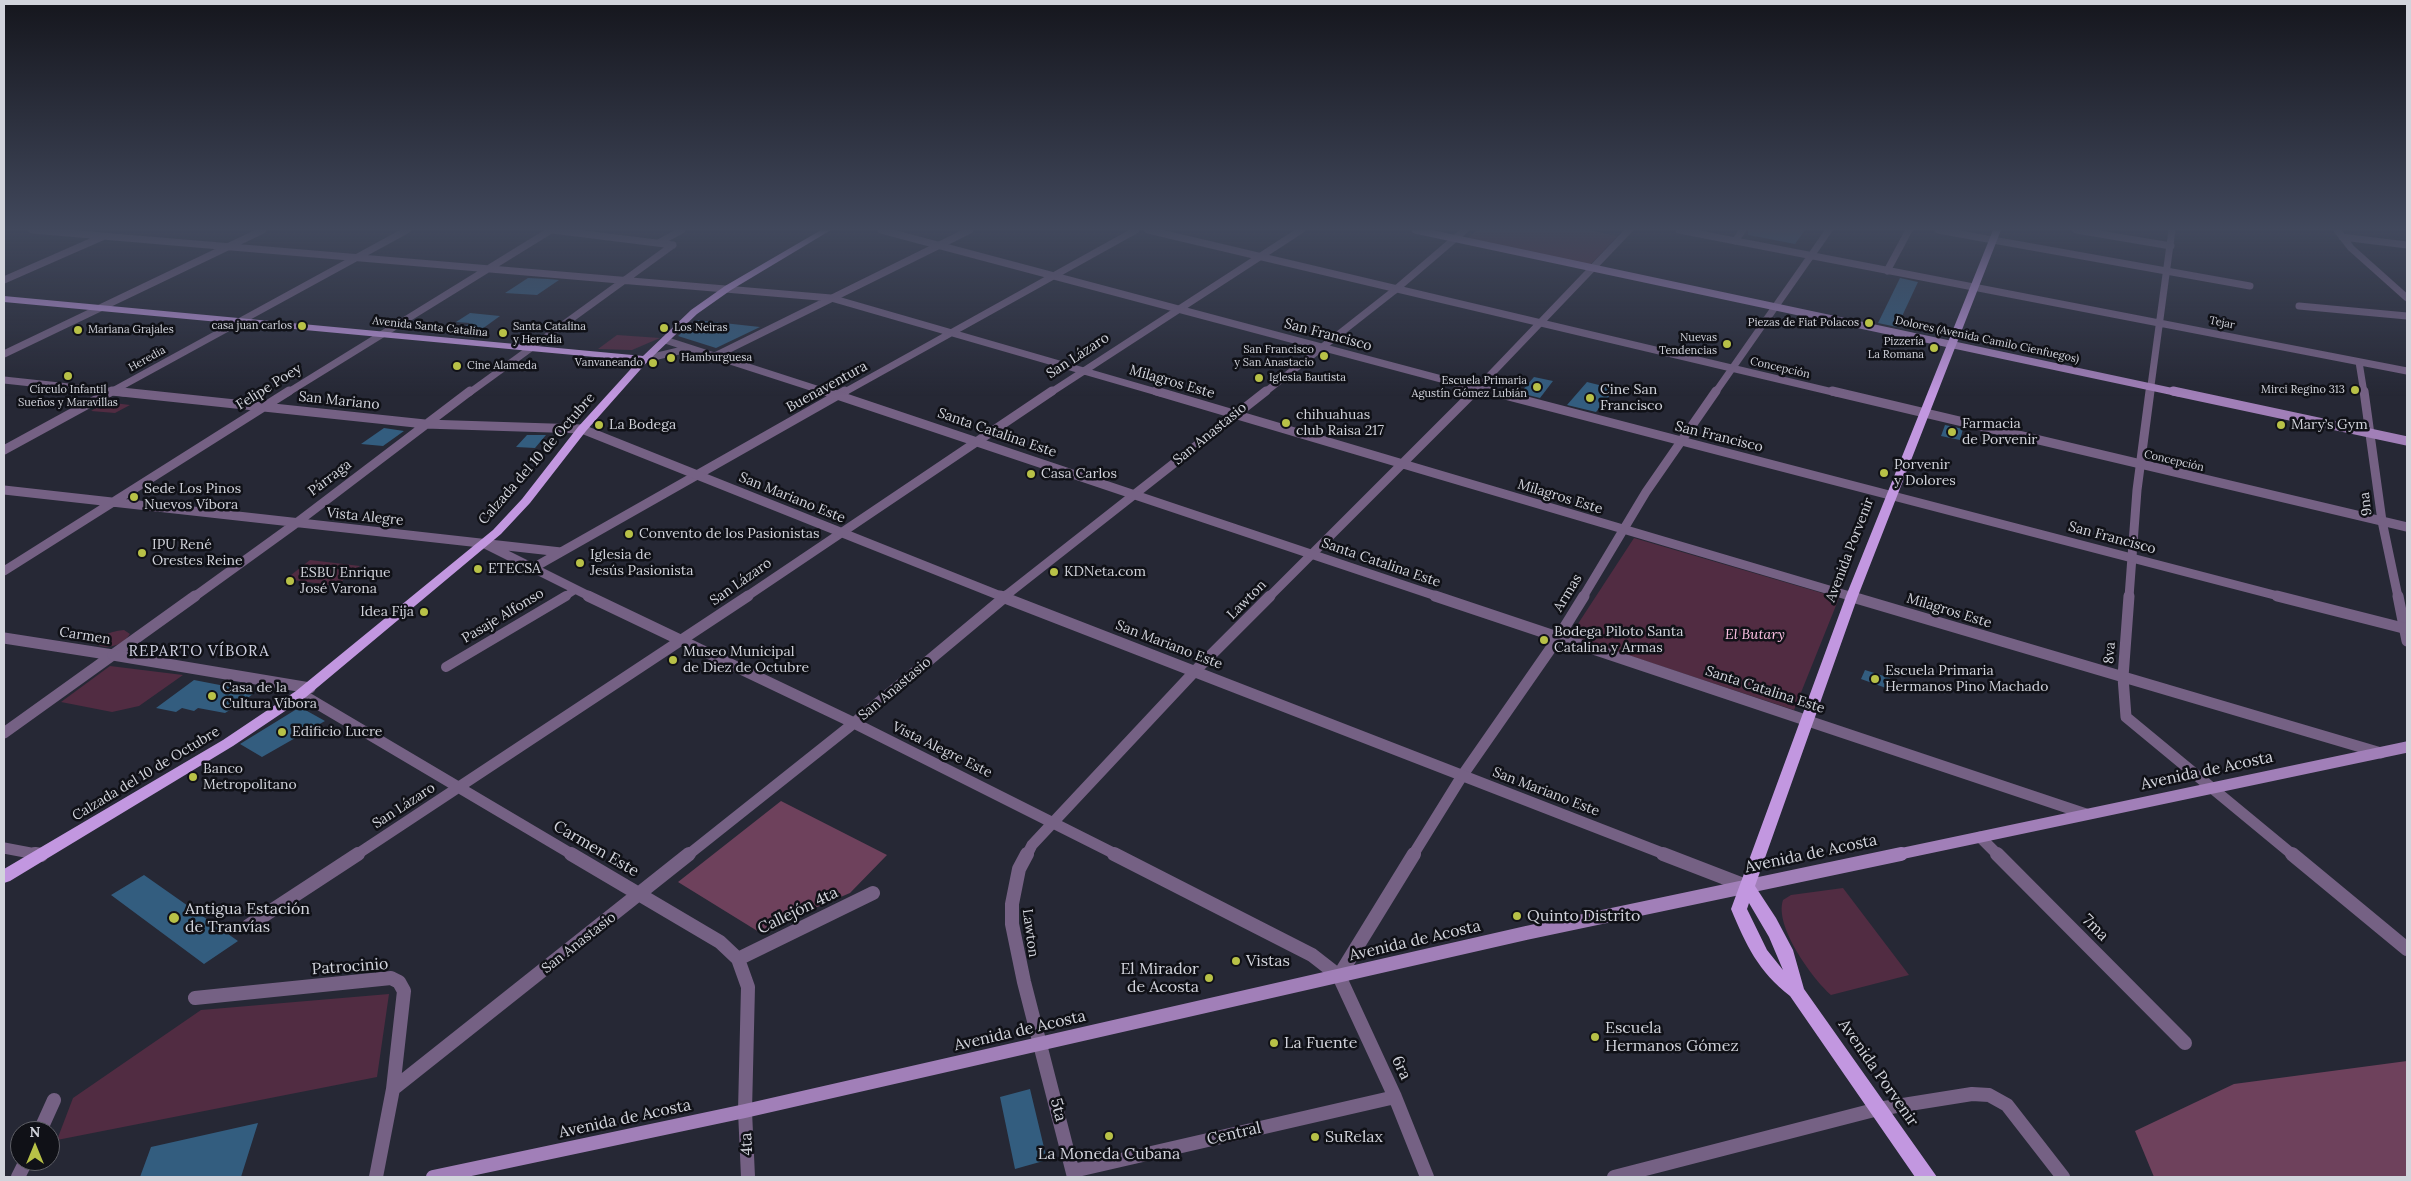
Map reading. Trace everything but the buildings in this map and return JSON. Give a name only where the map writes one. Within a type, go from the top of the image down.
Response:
[{"type":"main road","name":"Calzada del 10 de Octubre","points":[[4,877],[242,735],[305,691],[485,544],[526,501],[582,429],[645,359],[694,312],[733,285]]},
{"type":"main road","name":"Dolores (Avenida Camilo Cienfuegos)","points":[[1671,285],[2407,441]]},
{"type":"main road","name":"Avenida Porvenir","points":[[1927,1177],[1796,992],[1776,977],[1755,947],[1739,909],[1852,596],[1926,414],[1975,285]]},
{"type":"main road","name":"Avenida Santa Catalina","points":[[4,299],[645,359]]},
{"type":"main road","points":[[605,356],[636,353],[662,344]]},
{"type":"main road","name":"Avenida de Acosta","points":[[433,1177],[745,1111],[1746,886],[2407,747]]},
{"type":"main road","name":"Avenida Porvenir","points":[[1746,886],[1757,901],[1795,973],[1796,992]]},
{"type":"street","points":[[4,354],[148,285]]},
{"type":"street","name":"Heredia","points":[[4,450],[304,285]]},
{"type":"street","name":"Felipe Poey","points":[[4,571],[380,334],[463,285]]},
{"type":"street","name":"Párraga","points":[[4,733],[295,524],[425,424],[616,285]]},
{"type":"street","name":"Milagros Este","points":[[690,285],[831,298],[1235,414],[2381,753]]},
{"type":"street","points":[[714,356],[858,285]]},
{"type":"street","name":"Buenaventura","points":[[533,568],[950,332],[1037,285]]},
{"type":"street","name":"San Francisco","points":[[1088,285],[1680,442],[1892,494],[2406,628]]},
{"type":"street","name":"San Lázaro","points":[[248,926],[681,642],[839,533],[1084,370],[1216,285]]},
{"type":"street","name":"Concepción","points":[[1375,285],[2407,527]]},
{"type":"street","name":"San Anastasio","points":[[393,1089],[854,723],[1004,597],[1401,285]]},
{"type":"street","name":"Lawton","points":[[1042,1044],[1024,982],[1012,924],[1012,904],[1019,869],[1032,845],[1195,671],[1478,388],[1576,285]]},
{"type":"street","name":"Armas","points":[[1339,976],[1462,776],[1558,638],[1623,530],[1680,442],[1730,368],[1791,285]]},
{"type":"street","name":"Tejar","points":[[1959,285],[2407,371]]},
{"type":"street","name":"8va","points":[[2167,285],[2150,387],[2140,465],[2123,678],[2124,712],[2126,717],[2210,788],[2407,949]]},
{"type":"street","points":[[2245,285],[2250,286]]},
{"type":"street","points":[[2392,285],[2407,298]]},
{"type":"street","points":[[2299,306],[2407,316]]},
{"type":"street","name":"Santa Catalina Este","points":[[662,344],[691,349],[837,396],[2086,814]]},
{"type":"street","points":[[645,359],[691,349]]},
{"type":"street","name":"9na","points":[[2359,362],[2372,434],[2382,521],[2406,628],[2407,641]]},
{"type":"street","name":"San Mariano","points":[[4,380],[425,424],[582,429]]},
{"type":"street","name":"San Mariano Este","points":[[582,429],[839,533],[1746,886]]},
{"type":"street","name":"Vista Alegre","points":[[4,490],[112,504],[485,544]]},
{"type":"street","points":[[485,544],[561,552]]},
{"type":"street","name":"Vista Alegre Este","points":[[485,544],[681,642],[854,723],[1052,822],[1312,955],[1339,976]]},
{"type":"street","name":"Pasaje Alfonso","points":[[446,667],[575,590]]},
{"type":"street","name":"Carmen","points":[[4,638],[113,655],[305,691]]},
{"type":"street","name":"Carmen Este","points":[[305,691],[459,788],[720,942],[738,960],[748,987],[745,1111]]},
{"type":"street","name":"7ma","points":[[1980,837],[2185,1044]]},
{"type":"street","points":[[4,848],[41,855]]},
{"type":"street","name":"Callejón 4ta","points":[[738,960],[873,893]]},
{"type":"street","name":"6ra","points":[[1339,976],[1395,1097],[1427,1177]]},
{"type":"street","name":"Patrocinio","points":[[195,998],[391,978],[399,982],[404,991],[393,1089]]},
{"type":"street","name":"5ta","points":[[1042,1044],[1073,1174]]},
{"type":"street","points":[[376,1177],[393,1089]]},
{"type":"street","points":[[1614,1177],[1878,1109],[1972,1094],[1989,1094],[2007,1105],[2063,1177]]},
{"type":"street","name":"Central","points":[[1073,1174],[1395,1097]]},
{"type":"street","points":[[45,1121],[54,1100]]},
{"type":"street","name":"4ta","points":[[745,1111],[748,1177]]},
{"type":"green space","points":[[617,335],[660,338],[632,350],[598,349]]},
{"type":"green space","points":[[106,402],[130,405],[115,413],[91,411]]},
{"type":"green space","name":"El Butary","points":[[1634,538],[1839,598],[1794,710],[1570,636]]},
{"type":"green space","points":[[310,560],[360,566],[336,586],[286,579]]},
{"type":"green space","points":[[124,630],[130,634],[124,641],[111,647],[97,644],[104,635]]},
{"type":"green space","points":[[110,666],[183,675],[139,706],[112,712],[61,702]]},
{"type":"green space","points":[[1843,888],[1909,975],[1831,995],[1814,977],[1789,937],[1782,911],[1783,900],[1791,895]]},
{"type":"green space","points":[[389,994],[377,1077],[60,1139],[60,1132],[73,1098],[201,1010]]},
{"type":"shaded area","points":[[781,801],[887,855],[850,893],[759,932],[678,882]]},
{"type":"shaded area","points":[[2407,1061],[2407,1177],[2154,1177],[2135,1131],[2234,1084]]},
{"type":"place","name":"Piezas de Fiat Polacos","points":[[1869,323]]},
{"type":"place","name":"casa juan carlos","points":[[302,326]]},
{"type":"place","name":"Los Neiras","points":[[664,328]]},
{"type":"place","name":"Mariana Grajales","points":[[78,330]]},
{"type":"place","name":"Santa Catalina y Heredia","points":[[503,333]]},
{"type":"place","name":"Nuevas Tendencias","points":[[1727,344]]},
{"type":"place","name":"Pizzería La Romana","points":[[1934,348]]},
{"type":"place","name":"San Francisco y San Anastacio","points":[[1324,356]]},
{"type":"place","name":"Hamburguesa","points":[[671,358]]},
{"type":"place","name":"Vanvaneando","points":[[653,363]]},
{"type":"place","name":"Cine Alameda","points":[[457,366]]},
{"type":"place","name":"Círculo Infantil Sueños y Maravillas","points":[[68,376]]},
{"type":"place","name":"Iglesia Bautista","points":[[1259,378]]},
{"type":"place","name":"Escuela Primaria Agustín Gómez Lubián","points":[[1537,387]]},
{"type":"place","name":"Mirci Regino 313","points":[[2355,390]]},
{"type":"place","name":"Cine San Francisco","points":[[1590,398]]},
{"type":"place","name":"chihuahuas club Raisa 217","points":[[1286,423]]},
{"type":"place","name":"La Bodega","points":[[599,425]]},
{"type":"place","name":"Mary’s Gym","points":[[2281,425]]},
{"type":"place","name":"Farmacia de Porvenir","points":[[1952,432]]},
{"type":"place","name":"Porvenir y Dolores","points":[[1884,473]]},
{"type":"place","name":"Casa Carlos","points":[[1031,474]]},
{"type":"place","name":"Sede Los Pinos Nuevos Víbora","points":[[134,497]]},
{"type":"place","name":"Convento de los Pasionistas","points":[[629,534]]},
{"type":"place","name":"IPU René Orestes Reine","points":[[142,553]]},
{"type":"place","name":"Iglesia de Jesús Pasionista","points":[[580,563]]},
{"type":"place","name":"ETECSA","points":[[478,569]]},
{"type":"place","name":"KDNeta.com","points":[[1054,572]]},
{"type":"place","name":"ESBU Enrique José Varona","points":[[290,581]]},
{"type":"place","name":"Idea Fija","points":[[424,612]]},
{"type":"place","name":"Bodega Piloto Santa Catalina y Armas","points":[[1544,640]]},
{"type":"place","name":"Museo Municipal de Diez de Octubre","points":[[673,660]]},
{"type":"place","name":"Escuela Primaria Hermanos Pino Machado","points":[[1875,679]]},
{"type":"place","name":"Casa de la Cultura Víbora","points":[[212,696]]},
{"type":"place","name":"Edificio Lucre","points":[[282,732]]},
{"type":"place","name":"Banco Metropolitano","points":[[193,777]]},
{"type":"place","name":"Quinto Distrito","points":[[1517,916]]},
{"type":"place","name":"Antigua Estación de Tranvías","points":[[174,918]]},
{"type":"place","name":"Vistas","points":[[1236,961]]},
{"type":"place","name":"El Mirador de Acosta","points":[[1209,978]]},
{"type":"place","name":"Escuela Hermanos Gómez","points":[[1595,1037]]},
{"type":"place","name":"La Fuente","points":[[1274,1043]]},
{"type":"place","name":"La Moneda Cubana","points":[[1109,1136]]},
{"type":"place","name":"SuRelax","points":[[1315,1137]]},
{"type":"district","name":"REPARTO VÍBORA","points":[[199,652]]}]
